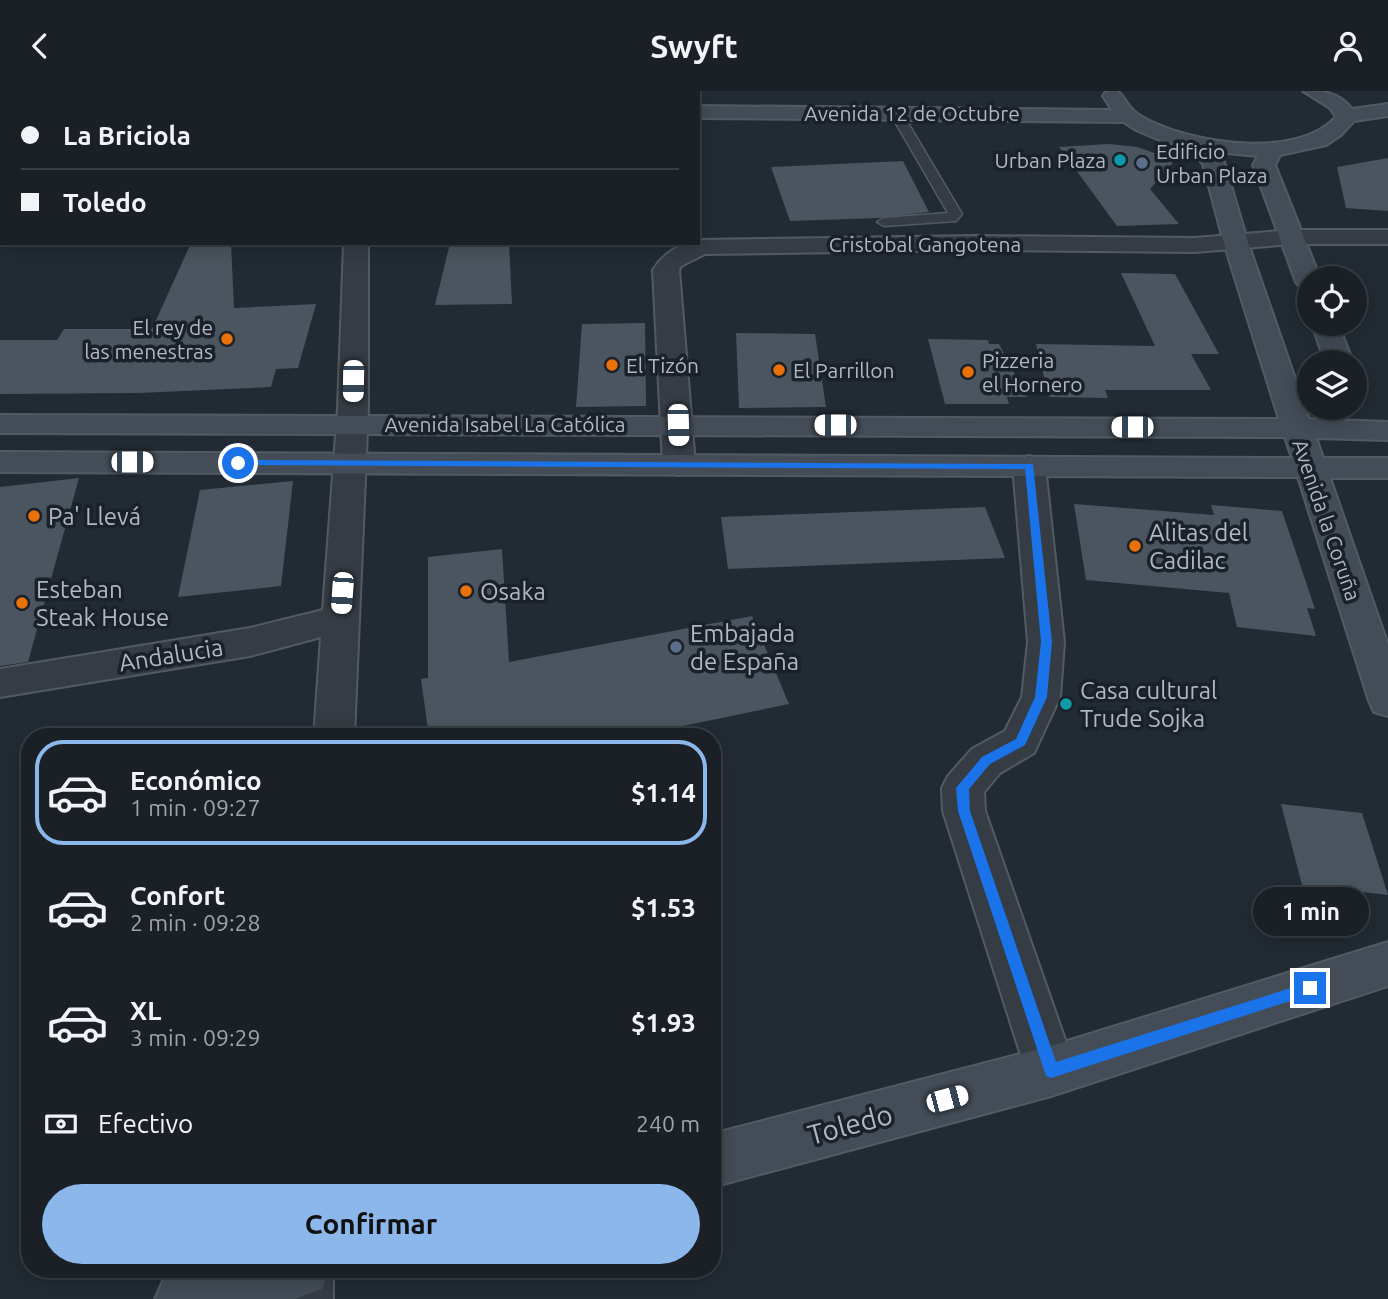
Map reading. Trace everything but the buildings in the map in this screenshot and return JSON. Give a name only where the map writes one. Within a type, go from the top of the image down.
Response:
[{"type":"main road","points":[[1115,91],[1113,97],[1117,107],[1126,116],[1161,134],[1219,148],[1273,149],[1301,146],[1336,132],[1348,116],[1388,110]]},
{"type":"main road","points":[[1312,91],[1337,104],[1348,116]]},
{"type":"main road","name":"Avenida 12 de Octubre","points":[[700,112],[1126,116]]},
{"type":"main road","name":"Avenida la Coruña","points":[[1195,143],[1213,162],[1236,243],[1296,428],[1312,467],[1388,701]]},
{"type":"main road","points":[[1273,149],[1264,165],[1303,266]]},
{"type":"main road","name":"Avenida Isabel La Católica","points":[[0,424],[1296,428],[1376,431]]},
{"type":"main road","points":[[1376,431],[1386,475]]},
{"type":"main road","name":"Avenida Isabel La Católica","points":[[0,462],[1312,467],[1386,475]]},
{"type":"main road","name":"Toledo","points":[[721,1159],[1051,1071],[1388,964]]},
{"type":"main road","points":[[184,1299],[268,1278]]},
{"type":"street","name":"Cristobal Gangotena","points":[[679,465],[666,270],[677,257],[701,247],[951,243],[1195,245],[1292,237],[1388,237]]},
{"type":"street","points":[[334,728],[351,424],[356,245]]},
{"type":"street","points":[[1029,466],[1046,642],[1041,697],[1020,742],[986,761],[962,788],[964,811],[1051,1071]]},
{"type":"street","name":"Andalucia","points":[[0,683],[250,642],[340,619]]},
{"type":"street","points":[[304,1278],[304,1299]]},
{"type":"lane","points":[[884,222],[951,218],[955,214],[896,113]]},
{"type":"place","name":"Urban Plaza","points":[[1120,160]]},
{"type":"place","name":"Edificio Urban Plaza","points":[[1142,163]]},
{"type":"place","name":"El rey de las menestras","points":[[227,339]]},
{"type":"place","name":"El Tizón","points":[[612,365]]},
{"type":"place","name":"El Parrillon","points":[[779,370]]},
{"type":"place","name":"Pizzeria el Hornero","points":[[968,372]]},
{"type":"place","name":"Pa' Llevá","points":[[34,516]]},
{"type":"place","name":"Alitas del Cadilac","points":[[1135,546]]},
{"type":"place","name":"Osaka","points":[[466,591]]},
{"type":"place","name":"Esteban Steak House","points":[[22,603]]},
{"type":"place","name":"Embajada de España","points":[[676,647]]},
{"type":"place","name":"Casa cultural Trude Sojka","points":[[1066,704]]},
{"type":"route","points":[[238,463],[1029,466],[1046,642],[1041,697],[1020,742],[986,761],[962,788],[964,811],[1051,1071],[1310,988]]}]
